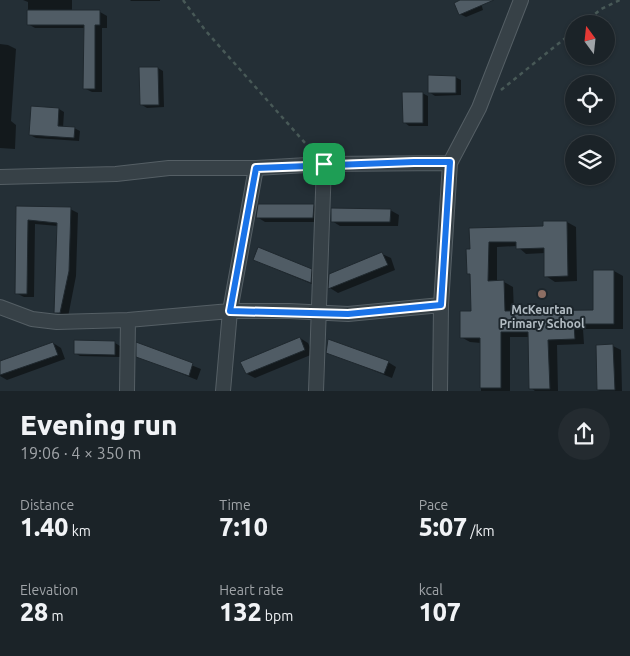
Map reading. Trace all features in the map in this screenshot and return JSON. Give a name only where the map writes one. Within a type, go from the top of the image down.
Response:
[{"type":"street","points":[[440,391],[441,305],[450,162],[479,108],[521,0]]},
{"type":"street","points":[[0,177],[116,174],[168,168],[256,168],[324,164],[450,162]]},
{"type":"street","points":[[316,391],[324,164]]},
{"type":"street","points":[[223,391],[230,311],[256,168]]},
{"type":"street","points":[[0,307],[32,319],[56,322],[128,320],[230,311],[373,313],[441,305]]},
{"type":"street","points":[[127,391],[128,320]]},
{"type":"path","points":[[183,0],[205,30],[324,164]]},
{"type":"path","points":[[594,15],[601,9],[620,0]]},
{"type":"path","points":[[500,90],[565,38]]},
{"type":"building","points":[[460,0],[494,0],[459,15],[454,3]]},
{"type":"building","points":[[27,10],[100,10],[100,25],[95,25],[95,89],[83,89],[84,25],[27,25]]},
{"type":"building","points":[[139,67],[158,67],[159,105],[140,105]]},
{"type":"building","points":[[428,75],[456,76],[456,93],[428,93]]},
{"type":"building","points":[[402,92],[423,92],[423,123],[403,123]]},
{"type":"building","points":[[31,106],[59,108],[58,126],[75,127],[74,138],[29,135]]},
{"type":"building","points":[[258,204],[314,204],[313,218],[256,218]]},
{"type":"building","points":[[16,206],[71,207],[69,271],[60,313],[54,313],[57,223],[28,220],[27,294],[15,294]]},
{"type":"building","points":[[331,208],[391,209],[390,222],[331,222]]},
{"type":"building","points":[[543,221],[567,221],[568,276],[544,277],[544,248],[516,249],[516,242],[489,242],[488,281],[504,280],[505,311],[593,310],[593,270],[614,270],[614,324],[574,324],[575,339],[548,340],[550,389],[529,389],[528,332],[501,332],[501,388],[480,388],[480,338],[460,338],[460,311],[471,311],[470,274],[467,274],[466,249],[470,249],[469,228],[543,226]]},
{"type":"building","points":[[258,247],[312,269],[311,283],[253,260]]},
{"type":"building","points":[[382,252],[388,265],[328,289],[329,274]]},
{"type":"building","points":[[300,337],[305,350],[246,374],[240,362]]},
{"type":"building","points":[[328,339],[389,361],[384,374],[326,353]]},
{"type":"building","points":[[74,340],[115,341],[115,355],[74,354]]},
{"type":"building","points":[[53,342],[58,355],[0,375],[0,361]]},
{"type":"building","points":[[136,342],[193,363],[189,376],[136,357]]},
{"type":"building","points":[[613,344],[615,390],[597,390],[596,345]]},
{"type":"place","name":"McKeurtan Primary School","points":[[542,294]]},
{"type":"route","points":[[450,162],[441,305],[348,314],[253,310],[230,311],[256,168],[324,164],[450,162]]}]
